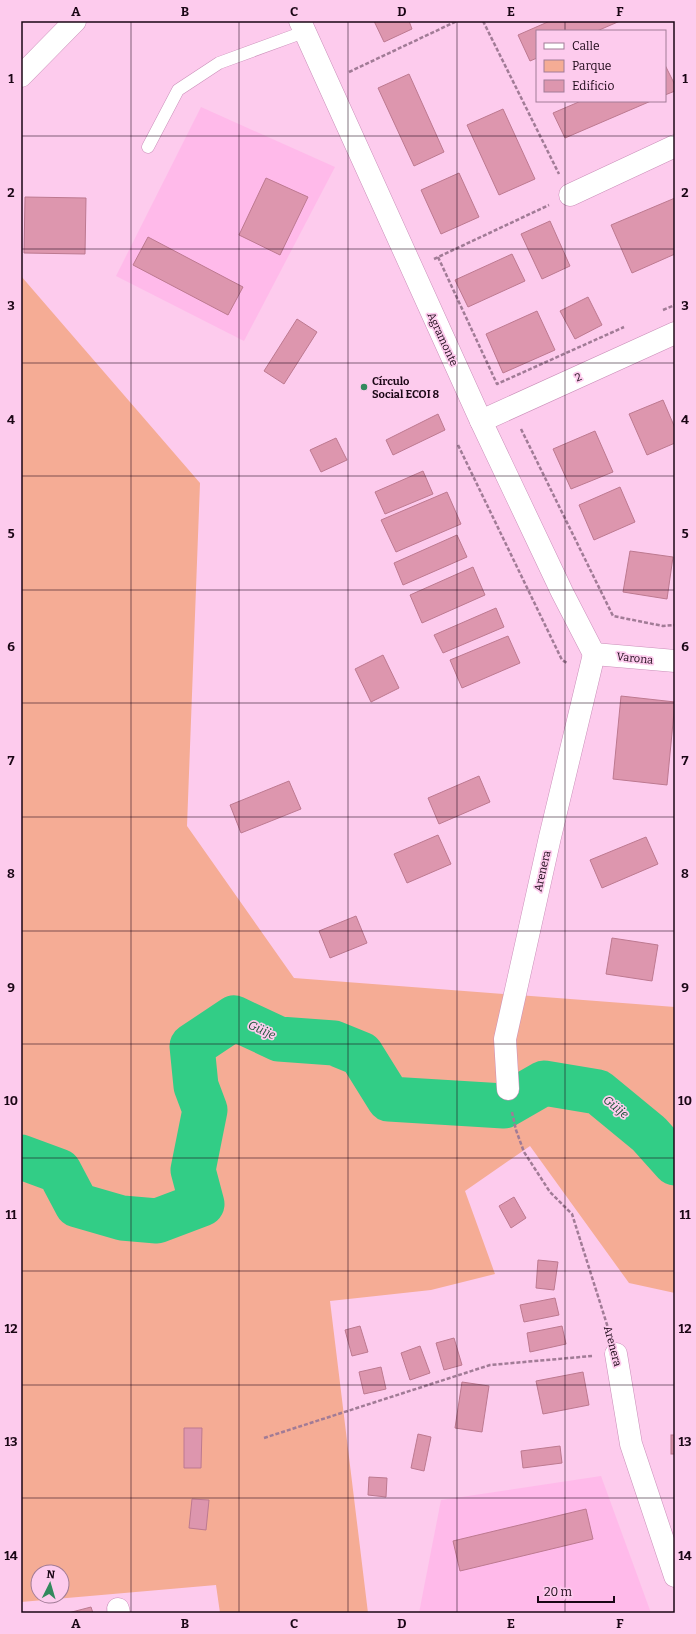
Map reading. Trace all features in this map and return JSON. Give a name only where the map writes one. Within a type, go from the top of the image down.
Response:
[{"type":"street","points":[[21,76],[75,21]]},
{"type":"street","name":"Agramonte","points":[[302,27],[481,420],[562,592],[594,654]]},
{"type":"street","points":[[570,195],[675,146]]},
{"type":"street","name":"2","points":[[481,420],[675,333]]},
{"type":"street","name":"Varona","points":[[594,654],[669,657]]},
{"type":"street","name":"Arenera","points":[[508,1089],[505,1039],[550,837],[594,654]]},
{"type":"street","name":"Arenera","points":[[616,1354],[631,1444],[675,1576]]},
{"type":"lane","points":[[148,147],[178,90],[219,62],[302,27]]},
{"type":"path","points":[[327,82],[457,21]]},
{"type":"path","points":[[412,269],[570,195],[483,21]]},
{"type":"path","points":[[438,257],[497,384],[625,327]]},
{"type":"path","points":[[661,311],[675,305]]},
{"type":"path","points":[[518,422],[613,616],[663,626],[675,625]]},
{"type":"path","name":"Arenera","points":[[516,1130],[524,1152],[550,1192],[572,1214],[616,1354]]},
{"type":"path","points":[[264,1438],[490,1365],[616,1354]]},
{"type":"shaded area","points":[[201,107],[335,167],[244,341],[116,276]]},
{"type":"shaded area","points":[[601,1476],[651,1613],[419,1613],[441,1500]]},
{"type":"green space","points":[[21,276],[200,483],[187,826],[294,978],[675,1007],[675,1293],[629,1283],[530,1146],[465,1191],[495,1274],[431,1290],[330,1301],[368,1613],[220,1613],[216,1585],[70,1598],[70,1564],[30,1564],[30,1601],[21,1602]]},
{"type":"building","points":[[374,21],[409,21],[412,29],[384,42]]},
{"type":"building","points":[[550,21],[620,21],[599,30],[536,30],[536,58],[530,61],[518,35]]},
{"type":"building","points":[[666,67],[675,85],[675,91],[666,95]]},
{"type":"building","points":[[409,74],[444,152],[414,166],[378,88]]},
{"type":"building","points":[[579,102],[649,102],[565,138],[553,113]]},
{"type":"building","points":[[503,109],[535,179],[499,195],[467,125]]},
{"type":"building","points":[[459,173],[479,217],[441,234],[421,190]]},
{"type":"building","points":[[266,178],[308,197],[280,255],[239,235]]},
{"type":"building","points":[[25,197],[86,198],[85,254],[24,253]]},
{"type":"building","points":[[675,198],[675,254],[632,273],[611,225]]},
{"type":"building","points":[[550,221],[570,266],[542,279],[521,234]]},
{"type":"building","points":[[148,237],[243,287],[228,315],[133,265]]},
{"type":"building","points":[[512,254],[525,281],[468,307],[455,280]]},
{"type":"building","points":[[588,297],[602,325],[575,339],[560,311]]},
{"type":"building","points":[[537,311],[555,350],[503,373],[486,334]]},
{"type":"building","points":[[297,319],[317,332],[284,384],[264,371]]},
{"type":"building","points":[[663,400],[675,428],[675,443],[647,455],[629,414]]},
{"type":"building","points":[[438,414],[445,430],[393,455],[386,440]]},
{"type":"building","points":[[595,431],[613,472],[571,489],[553,449]]},
{"type":"building","points":[[336,438],[347,460],[321,472],[310,450]]},
{"type":"building","points":[[423,471],[433,494],[385,514],[375,492]]},
{"type":"building","points":[[620,487],[635,522],[594,540],[579,505]]},
{"type":"building","points":[[447,492],[461,524],[396,552],[381,520]]},
{"type":"building","points":[[457,535],[467,557],[403,585],[394,563]]},
{"type":"building","points":[[630,551],[673,557],[667,599],[623,592]]},
{"type":"building","points":[[473,567],[485,595],[422,623],[410,595]]},
{"type":"building","points":[[496,608],[504,627],[443,653],[434,635]]},
{"type":"building","points":[[508,636],[520,663],[462,688],[450,660]]},
{"type":"building","points":[[383,655],[399,688],[371,702],[355,669]]},
{"type":"building","points":[[621,696],[675,702],[667,785],[613,779]]},
{"type":"building","points":[[479,776],[490,802],[439,824],[428,798]]},
{"type":"building","points":[[289,781],[301,809],[241,833],[230,805]]},
{"type":"building","points":[[438,835],[451,864],[407,883],[394,854]]},
{"type":"building","points":[[646,837],[658,864],[602,888],[590,860]]},
{"type":"building","points":[[356,916],[367,943],[330,958],[319,931]]},
{"type":"building","points":[[612,938],[658,945],[652,981],[606,974]]},
{"type":"building","points":[[514,1197],[526,1218],[511,1228],[499,1206]]},
{"type":"building","points":[[538,1260],[558,1262],[554,1290],[536,1288]]},
{"type":"building","points":[[555,1298],[559,1315],[524,1322],[520,1305]]},
{"type":"building","points":[[360,1326],[368,1352],[352,1356],[345,1330]]},
{"type":"building","points":[[562,1326],[566,1344],[530,1352],[527,1333]]},
{"type":"building","points":[[454,1338],[462,1365],[444,1370],[436,1343]]},
{"type":"building","points":[[420,1346],[430,1373],[410,1380],[401,1353]]},
{"type":"building","points":[[381,1367],[386,1389],[364,1394],[359,1372]]},
{"type":"building","points":[[583,1372],[589,1405],[543,1414],[536,1381]]},
{"type":"building","points":[[462,1382],[489,1386],[482,1432],[455,1428]]},
{"type":"building","points":[[184,1428],[202,1428],[201,1468],[184,1468]]},
{"type":"building","points":[[418,1434],[431,1437],[424,1471],[411,1468]]},
{"type":"building","points":[[671,1435],[675,1435],[675,1454],[671,1454]]},
{"type":"building","points":[[560,1446],[562,1463],[523,1468],[521,1451]]},
{"type":"building","points":[[369,1477],[387,1478],[386,1497],[368,1495]]},
{"type":"building","points":[[192,1499],[209,1500],[206,1530],[189,1528]]},
{"type":"building","points":[[586,1509],[593,1539],[460,1571],[453,1541]]},
{"type":"building","points":[[91,1607],[93,1613],[68,1613]]},
{"type":"waterway","name":"Güije","points":[[21,1157],[59,1171],[77,1205],[122,1218],[157,1221],[202,1204],[193,1170],[205,1110],[196,1086],[192,1046],[234,1018],[279,1039],[334,1043],[361,1054],[389,1099],[504,1106],[544,1083],[598,1092],[649,1134],[675,1163]]},
{"type":"place","name":"Círculo Social ECOI 8","points":[[364,387]]}]
